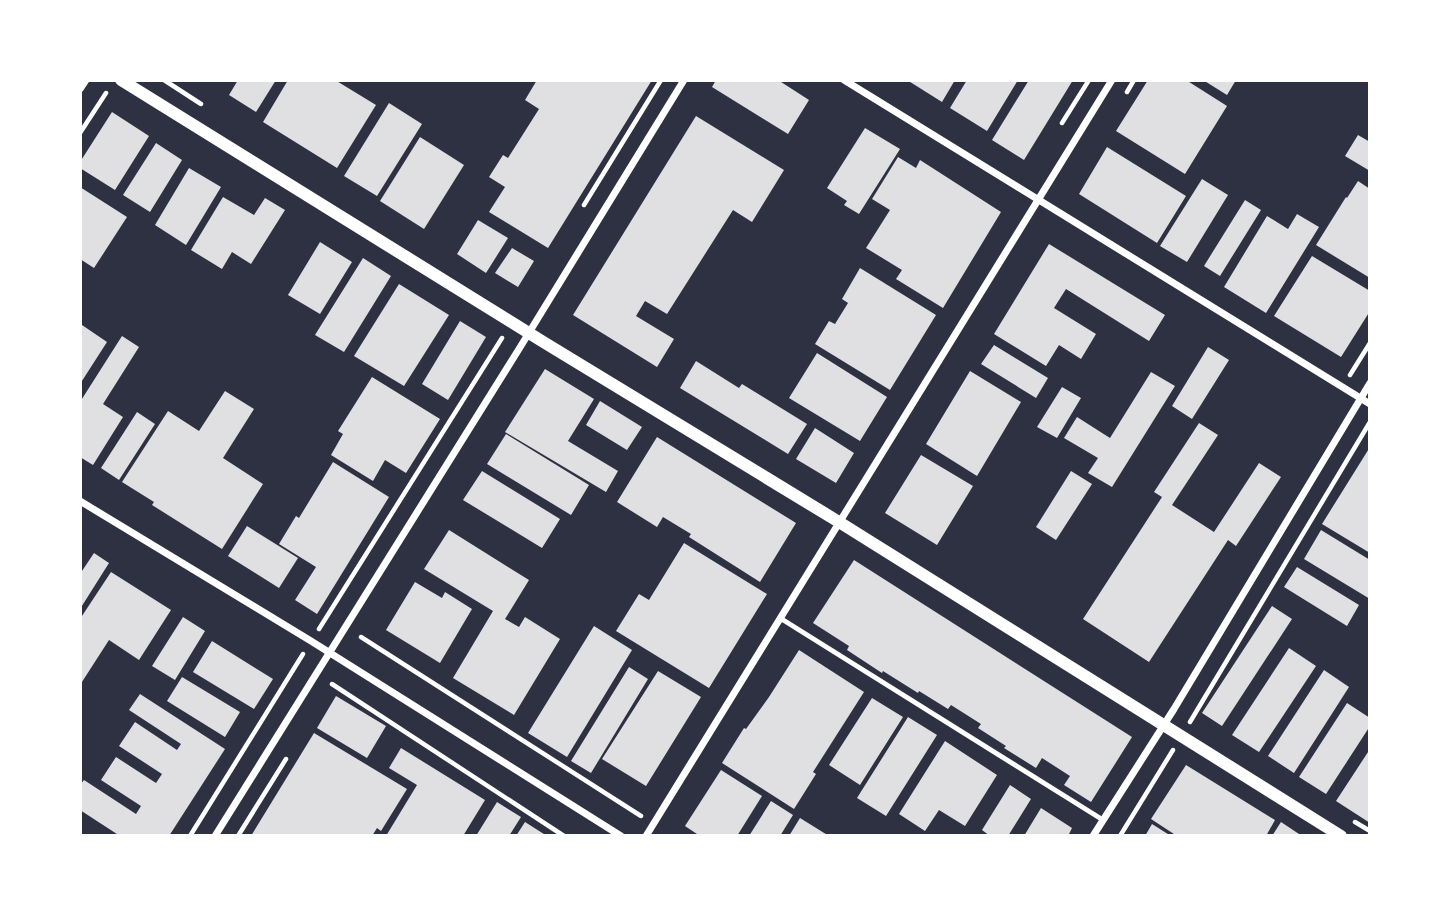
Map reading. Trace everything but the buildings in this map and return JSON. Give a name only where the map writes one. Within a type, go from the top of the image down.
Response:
[{"type":"street","points":[[80,89],[86,80]]},
{"type":"street","points":[[121,80],[1341,835]]},
{"type":"street","points":[[215,835],[684,80]]},
{"type":"street","points":[[844,80],[1370,404]]},
{"type":"street","points":[[646,835],[1112,80]]},
{"type":"street","points":[[1093,835],[1164,726],[1370,383]]},
{"type":"street","points":[[80,500],[621,835]]},
{"type":"lane","points":[[780,618],[1103,820]]},
{"type":"path","points":[[582,210],[661,80]]},
{"type":"path","points":[[80,133],[106,93]]},
{"type":"path","points":[[190,835],[512,323]]},
{"type":"path","points":[[1342,387],[1370,343]]},
{"type":"path","points":[[1120,835],[1370,422]]},
{"type":"path","points":[[361,638],[653,823]]},
{"type":"path","points":[[332,684],[564,835]]}]
